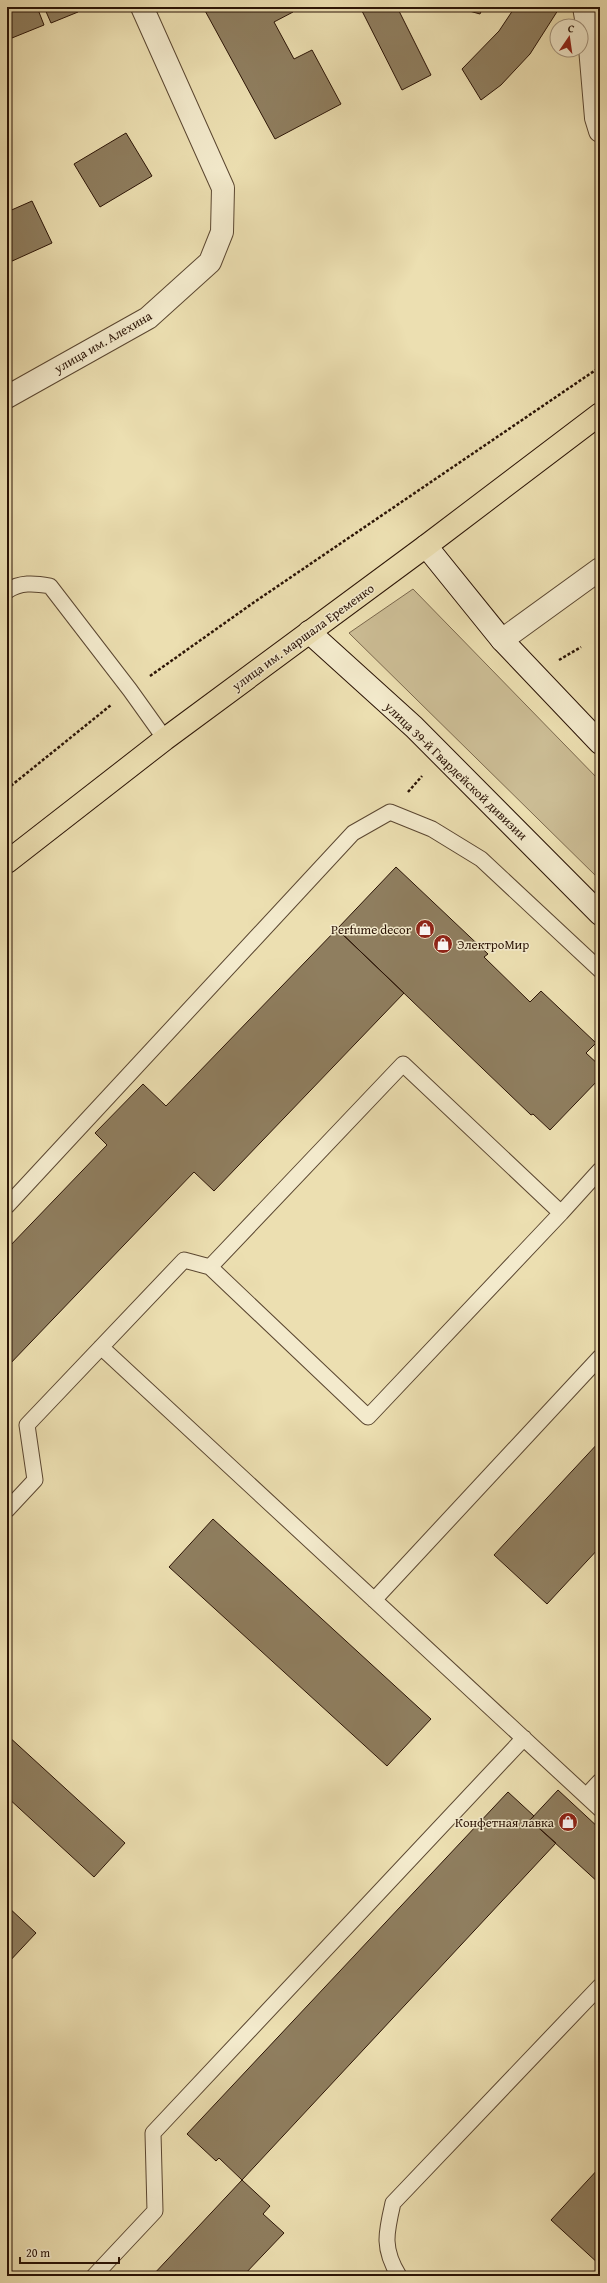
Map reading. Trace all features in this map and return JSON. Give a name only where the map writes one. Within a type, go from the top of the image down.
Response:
[{"type":"highway","name":"улица им. маршала Еременко","points":[[7,862],[165,739],[426,546],[600,414]]},
{"type":"street","name":"улица им. Алехина","points":[[7,397],[148,318],[210,262],[222,232],[223,188],[142,7]]},
{"type":"street","points":[[584,7],[589,36],[596,118],[600,131]]},
{"type":"street","points":[[426,546],[502,640],[600,743]]},
{"type":"street","points":[[502,640],[600,569]]},
{"type":"street","name":"улица 39-й Гвардейской дивизии","points":[[309,632],[414,727],[600,914]]},
{"type":"lane","points":[[7,591],[14,586],[35,583],[50,586],[130,690],[165,739]]},
{"type":"lane","points":[[7,1206],[353,833],[390,812],[432,829],[481,859],[600,970]]},
{"type":"lane","points":[[210,1267],[403,1064],[562,1213]]},
{"type":"lane","points":[[7,1510],[35,1480],[27,1425],[184,1260],[210,1267],[368,1417],[562,1213],[600,1170]]},
{"type":"lane","points":[[101,1347],[600,1809]]},
{"type":"lane","points":[[374,1600],[600,1357]]},
{"type":"lane","points":[[94,2276],[155,2211],[153,2133],[524,1738]]},
{"type":"lane","points":[[586,1796],[600,1781]]},
{"type":"lane","points":[[399,2276],[391,2262],[386,2235],[393,2203],[600,1986]]},
{"type":"path","points":[[7,789],[130,690],[253,603],[600,367]]},
{"type":"shaded area","points":[[413,589],[600,781],[600,880],[349,633]]},
{"type":"building","points":[[7,7],[37,7],[44,25],[7,40]]},
{"type":"building","points":[[44,7],[76,7],[78,12],[51,23]]},
{"type":"building","points":[[203,7],[290,7],[293,12],[274,22],[294,59],[312,50],[341,104],[275,139]]},
{"type":"building","points":[[360,7],[397,7],[431,75],[402,90]]},
{"type":"building","points":[[455,7],[483,7],[480,14]]},
{"type":"building","points":[[515,7],[560,7],[553,18],[549,18],[549,24],[530,54],[501,85],[481,100],[462,69],[499,31]]},
{"type":"building","points":[[126,133],[152,176],[100,207],[74,164]]},
{"type":"building","points":[[32,201],[52,243],[10,262],[7,255],[7,212]]},
{"type":"building","points":[[396,867],[488,954],[484,957],[530,1002],[541,991],[596,1043],[586,1053],[600,1066],[600,1078],[550,1130],[533,1114],[531,1115],[337,929]]},
{"type":"building","points":[[337,929],[404,993],[214,1191],[194,1172],[7,1367],[7,1249],[107,1145],[95,1133],[143,1084],[166,1106]]},
{"type":"building","points":[[600,1441],[600,1547],[547,1604],[494,1555]]},
{"type":"building","points":[[213,1519],[431,1719],[387,1766],[169,1567]]},
{"type":"building","points":[[7,1735],[125,1843],[94,1877],[7,1797]]},
{"type":"building","points":[[558,1790],[600,1829],[600,1884],[530,1820]]},
{"type":"building","points":[[508,1792],[534,1816],[530,1820],[556,1843],[242,2180],[219,2158],[216,2161],[187,2134]]},
{"type":"building","points":[[7,1906],[36,1933],[7,1964]]},
{"type":"building","points":[[600,2167],[600,2265],[551,2220]]},
{"type":"building","points":[[242,2180],[270,2206],[263,2214],[284,2233],[243,2276],[152,2276]]},
{"type":"place","name":"Perfume decor","points":[[425,929]]},
{"type":"place","name":"ЭлектроМир","points":[[443,944]]},
{"type":"place","name":"Конфетная лавка","points":[[568,1822]]}]
